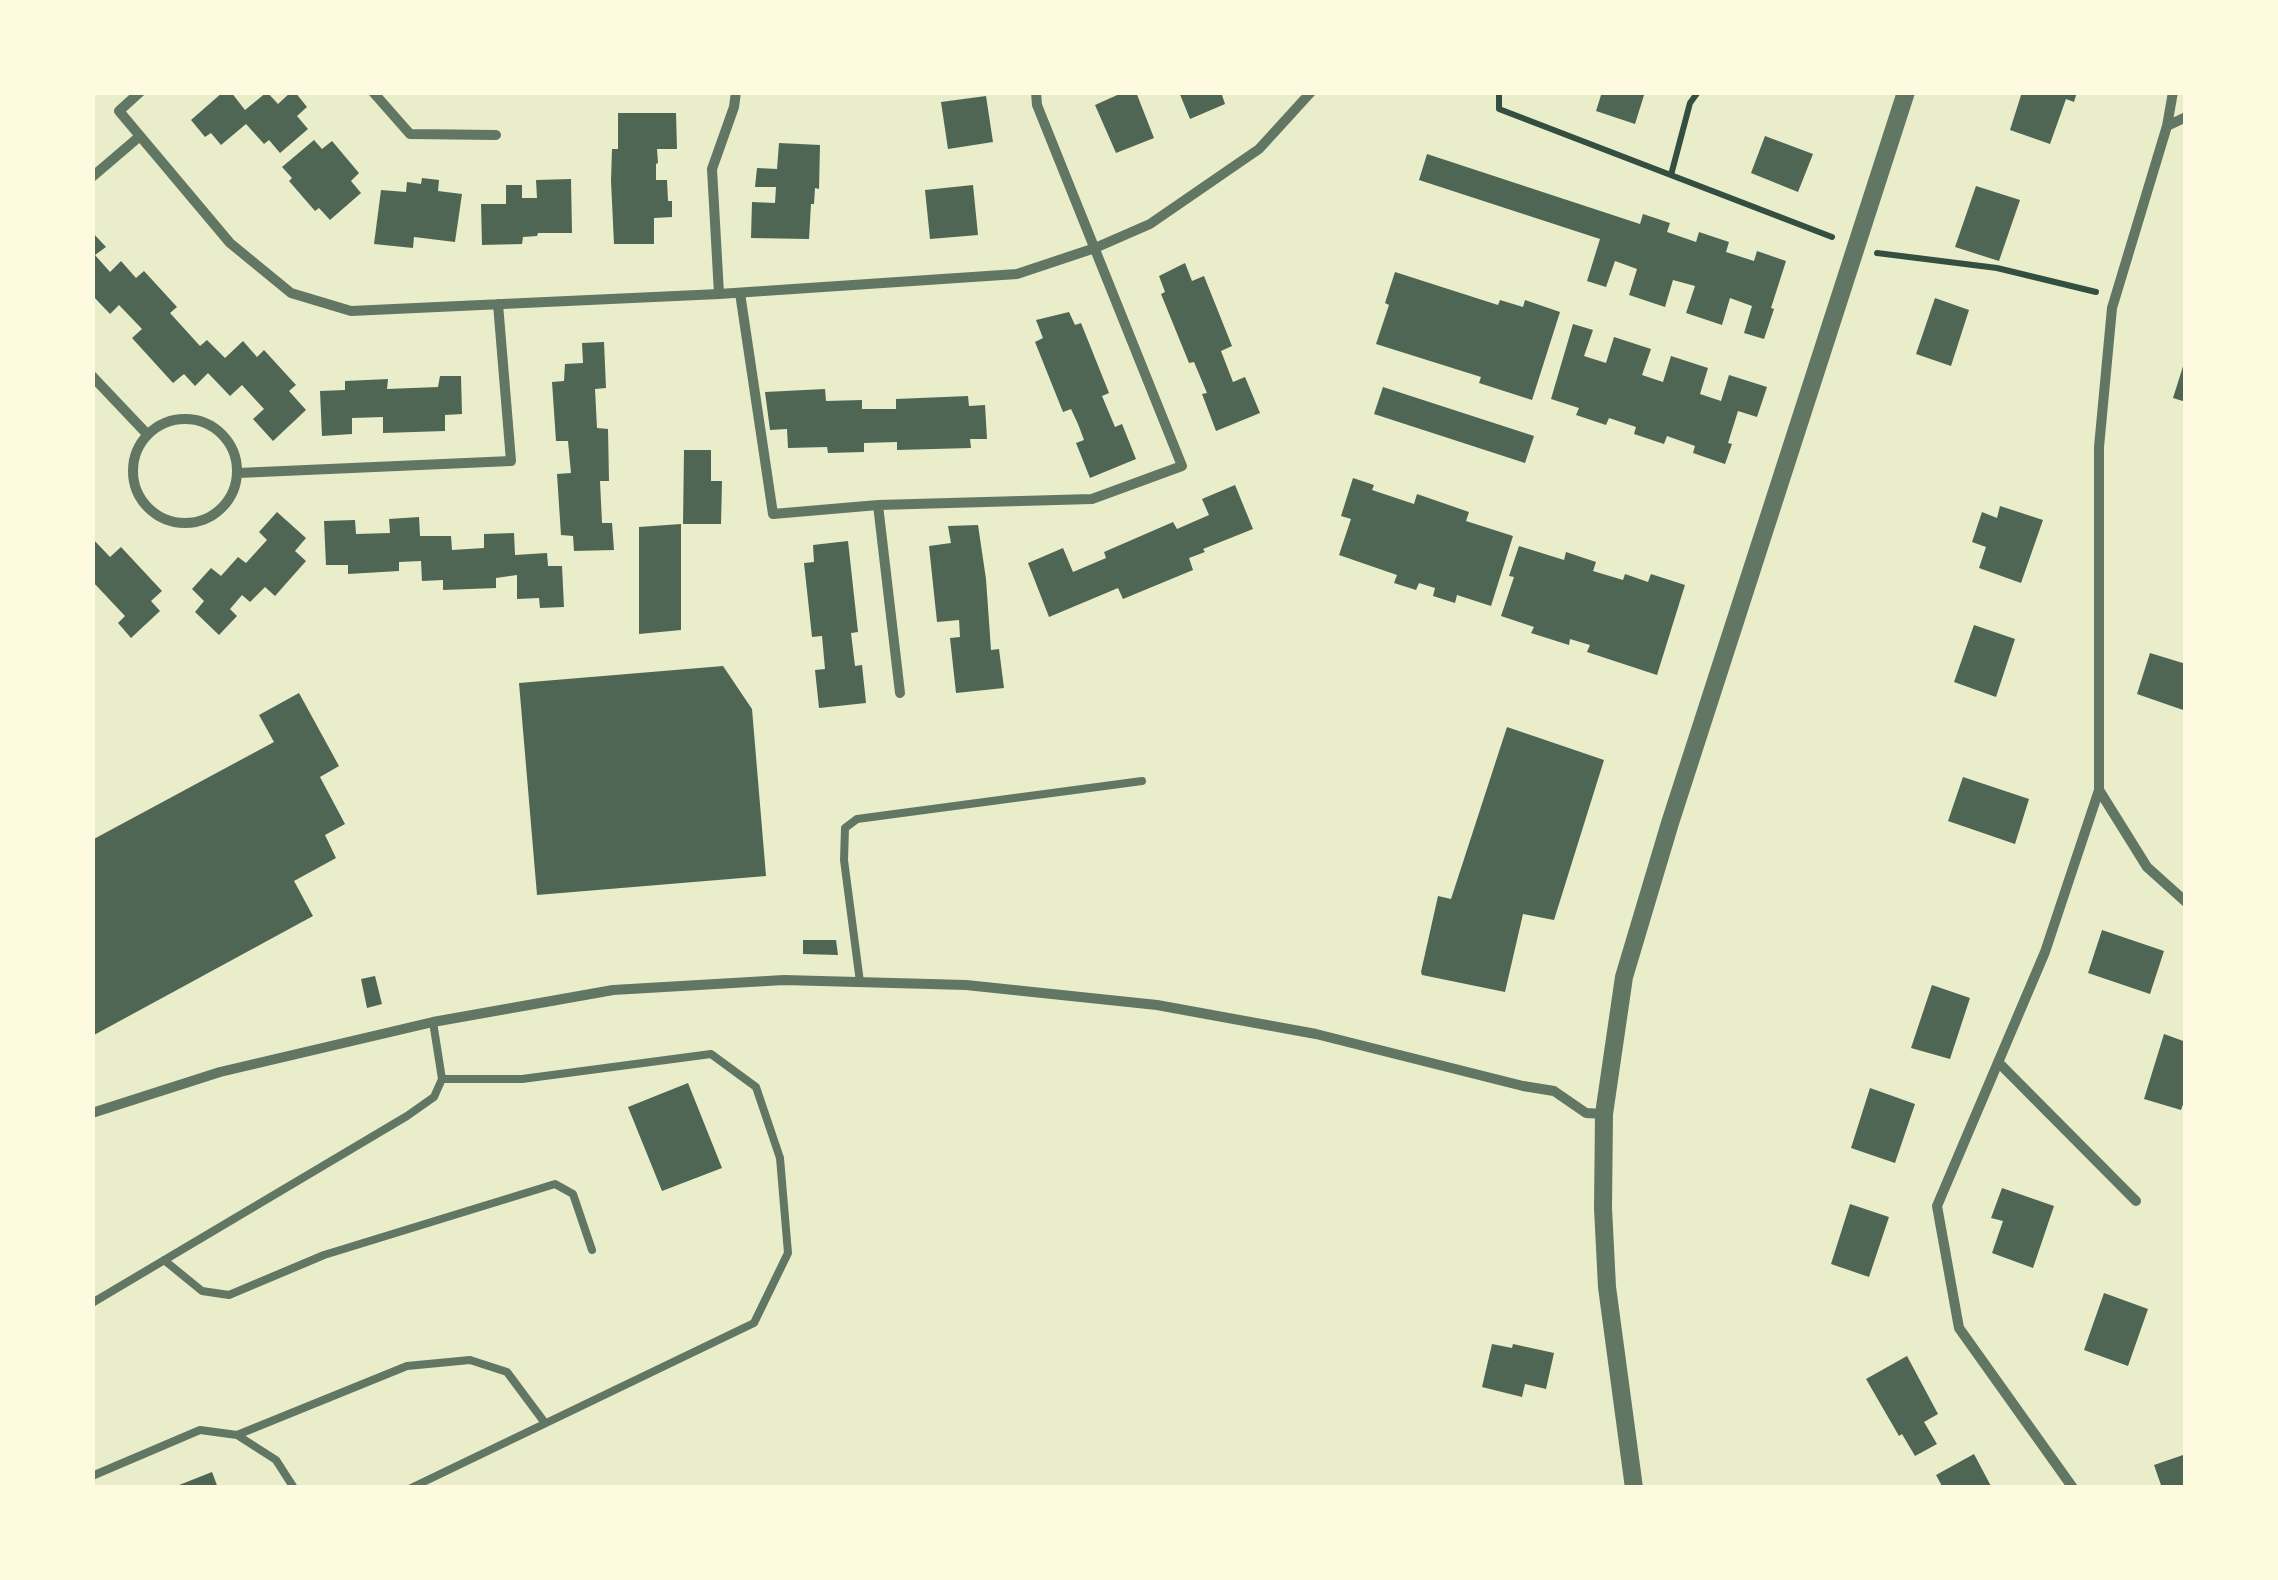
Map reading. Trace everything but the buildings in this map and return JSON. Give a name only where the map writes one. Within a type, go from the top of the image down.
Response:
[{"type":"street","points":[[140,92],[119,111],[230,243],[291,293],[352,310],[740,293],[1017,274],[1095,248],[1150,224],[1259,148],[1311,92]]},
{"type":"street","points":[[373,92],[410,134],[496,135]]},
{"type":"street","points":[[719,294],[712,169],[736,92]]},
{"type":"street","points":[[740,293],[772,514],[878,505],[1092,499],[1182,466],[1036,105],[1036,92]]},
{"type":"street","points":[[1634,1488],[1605,1253],[1604,1114],[1624,978],[1670,823],[1906,92]]},
{"type":"street","points":[[2073,1488],[1959,1328],[1937,1206],[2045,952],[2099,790],[2100,447],[2112,308],[2167,126],[2173,92]]},
{"type":"street","points":[[2167,126],[2186,117]]},
{"type":"street","points":[[92,177],[140,136]]},
{"type":"street","points":[[238,474],[511,461],[498,304]]},
{"type":"street","points":[[92,376],[147,434]]},
{"type":"street","points":[[179,418],[214,427],[227,439],[238,474],[226,505],[197,523],[164,520],[150,510],[139,498],[132,464],[147,434],[179,418]]},
{"type":"street","points":[[878,505],[900,693]]},
{"type":"street","points":[[2099,790],[2148,867],[2186,902]]},
{"type":"street","points":[[92,1113],[220,1072],[434,1022],[613,990],[784,980],[966,986],[1074,995],[1218,1015],[1316,1034],[1554,1091],[1586,1113],[1604,1114]]},
{"type":"street","points":[[1998,1062],[2136,1201]]},
{"type":"lane","points":[[860,982],[844,860],[845,828],[858,820],[1142,780]]},
{"type":"lane","points":[[92,1303],[407,1116],[434,1096],[442,1079],[434,1022]]},
{"type":"lane","points":[[411,1488],[754,1323],[788,1253],[780,1158],[756,1087],[712,1054],[522,1078],[442,1079]]},
{"type":"lane","points":[[164,1260],[202,1292],[230,1295],[324,1254],[555,1184],[573,1194],[592,1250]]},
{"type":"lane","points":[[237,1435],[407,1366],[470,1360],[506,1372],[545,1424]]},
{"type":"lane","points":[[92,1476],[200,1430],[237,1435],[276,1460],[294,1488]]},
{"type":"path","points":[[1499,92],[1499,109],[1856,246],[1882,254],[1997,268],[2104,294]]},
{"type":"path","points":[[1672,176],[1690,103],[1698,92]]}]
